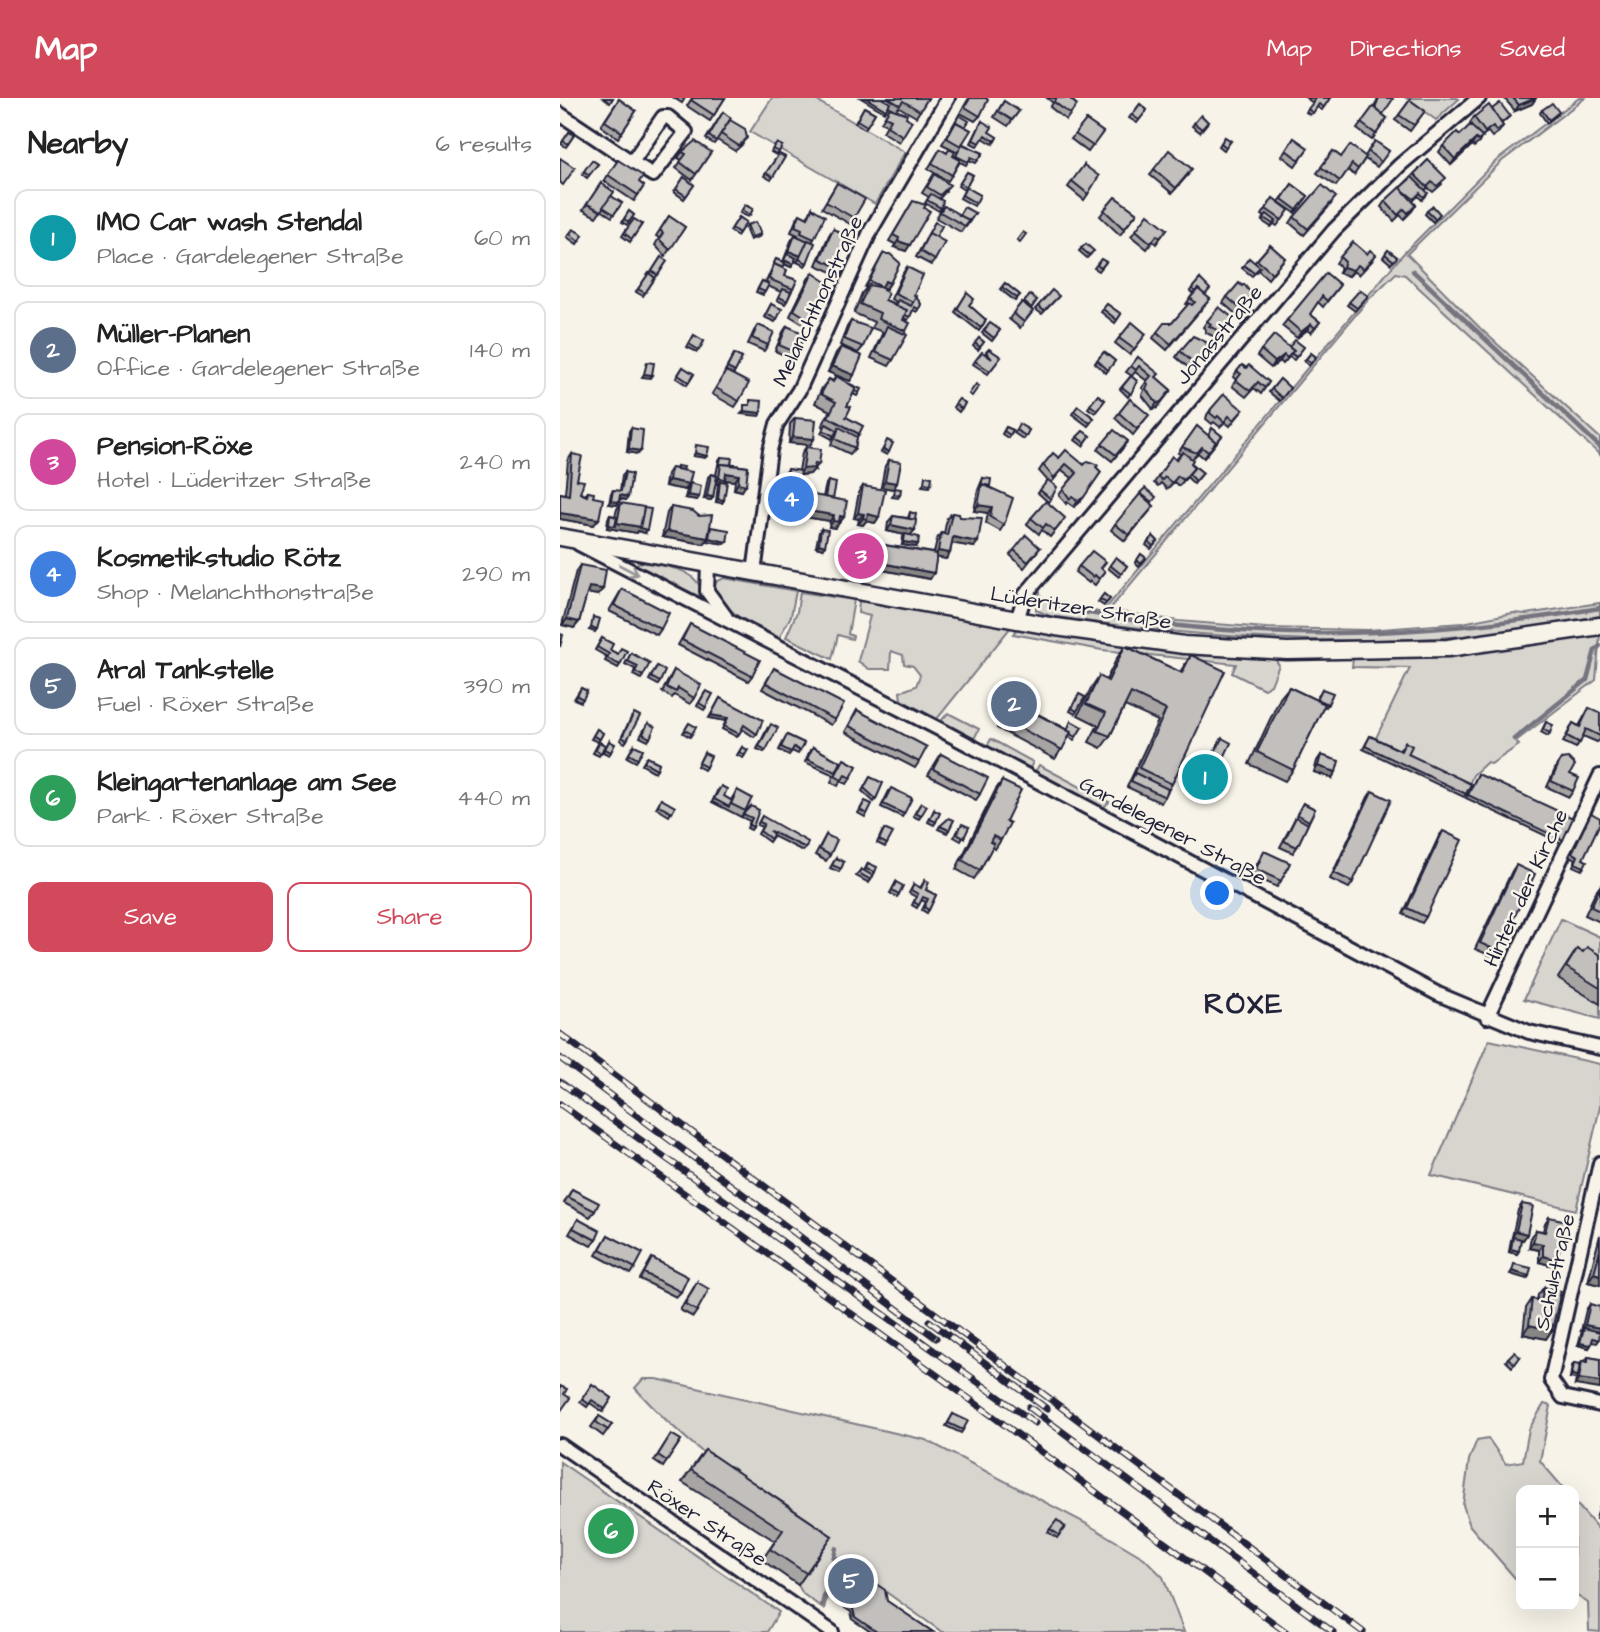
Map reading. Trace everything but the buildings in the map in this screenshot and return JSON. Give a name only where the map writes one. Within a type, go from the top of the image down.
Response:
[{"type":"main road","name":"Lüderitzer Straße","points":[[564,538],[1140,640],[1299,652],[1448,648],[1600,626]]},
{"type":"street","name":"Melanchthonstraße","points":[[754,573],[770,450],[777,424],[799,390],[871,230],[948,98]]},
{"type":"street","name":"Jonasstraße","points":[[1017,620],[1025,595],[1334,230],[1400,165],[1479,98]]},
{"type":"street","points":[[560,114],[649,174],[656,174],[686,129],[668,117],[663,117],[632,162]]},
{"type":"street","name":"Gardelegener Straße","points":[[564,538],[966,743],[1404,976],[1488,1017],[1529,1032],[1600,1048]]},
{"type":"street","name":"Gardelegener Straße","points":[[708,565],[707,591],[715,605],[737,626]]},
{"type":"street","name":"Hinter der Kirche","points":[[1488,1017],[1600,776]]},
{"type":"street","name":"Schulstraße","points":[[1600,1163],[1551,1370],[1554,1389],[1573,1401],[1600,1405]]},
{"type":"street","name":"Röxer Straße","points":[[560,1445],[832,1632]]},
{"type":"shaded area","points":[[772,98],[812,98],[905,152],[875,204],[750,132]]},
{"type":"shaded area","points":[[1406,98],[1457,98],[1459,99],[1436,120]]},
{"type":"shaded area","points":[[1579,98],[1585,98],[1502,161],[1407,254],[1481,329],[1600,438],[1600,455],[1405,275],[1396,273],[1368,300],[1109,610],[1178,621],[1266,628],[1368,630],[1462,623],[1513,613],[1526,614],[1600,603],[1600,616],[1463,636],[1308,640],[1153,630],[1050,616],[1036,610],[1036,591],[1041,598],[1102,613],[1403,254],[1496,161]]},
{"type":"shaded area","points":[[638,562],[670,567],[689,575],[702,589],[705,601],[635,568]]},
{"type":"shaded area","points":[[724,578],[796,591],[791,616],[779,638],[742,619],[726,606],[714,588],[716,582]]},
{"type":"shaded area","points":[[800,592],[854,600],[848,634],[853,636],[852,639],[838,635],[832,659],[786,637],[797,612]]},
{"type":"shaded area","points":[[859,601],[1011,627],[937,719],[901,700],[900,692],[916,686],[920,675],[913,666],[904,664],[903,655],[891,651],[890,669],[869,669],[858,661],[870,616],[858,613]]},
{"type":"shaded area","points":[[1017,629],[1167,650],[1274,658],[1279,665],[1271,685],[1264,689],[1232,673],[1236,664],[1102,650],[1013,634]]},
{"type":"shaded area","points":[[1600,634],[1596,680],[1516,741],[1519,745],[1491,764],[1487,762],[1473,775],[1468,787],[1374,742],[1410,668],[1352,667],[1353,658],[1455,654]]},
{"type":"shaded area","points":[[948,713],[979,729],[974,739],[941,721]]},
{"type":"shaded area","points":[[991,739],[1033,762],[1030,768],[987,746]]},
{"type":"shaded area","points":[[1039,765],[1109,802],[1103,808],[1035,772]]},
{"type":"shaded area","points":[[1561,919],[1600,937],[1600,1019],[1524,999]]},
{"type":"shaded area","points":[[1489,1040],[1600,1064],[1600,1107],[1576,1210],[1431,1175]]},
{"type":"shaded area","points":[[643,1379],[657,1379],[926,1440],[1087,1524],[1144,1558],[1163,1577],[1184,1632],[942,1632],[837,1557],[824,1609],[803,1594],[798,1585],[825,1545],[726,1471],[678,1431],[635,1388]]},
{"type":"shaded area","points":[[1544,1404],[1551,1406],[1540,1461],[1561,1485],[1516,1485],[1516,1579],[1470,1526],[1463,1505],[1469,1460],[1477,1440],[1488,1438],[1506,1464],[1523,1461],[1529,1429]]},
{"type":"shaded area","points":[[560,1462],[779,1612],[767,1632],[560,1632]]},
{"type":"shaded area","points":[[1579,1507],[1600,1531],[1600,1632],[1589,1631],[1588,1603],[1579,1597]]},
{"type":"waterway","points":[[1413,271],[1600,447]]},
{"type":"waterway","points":[[1054,606],[1122,619],[1190,627],[1327,633],[1463,626],[1600,608]]},
{"type":"waterway","points":[[1514,739],[1587,680],[1595,650],[1600,646]]},
{"type":"waterway","points":[[822,1605],[836,1548]]},
{"type":"railway","points":[[560,1034],[1363,1632]]},
{"type":"railway","points":[[560,1058],[936,1338]]},
{"type":"railway","points":[[560,1082],[1035,1423]]},
{"type":"railway","points":[[560,1104],[945,1381],[1286,1632]]},
{"type":"railway","points":[[929,1321],[1047,1409]]},
{"type":"railway","points":[[1029,1407],[1333,1632]]},
{"type":"place","name":"Kosmetikstudio Rötz","points":[[791,499]]},
{"type":"place","name":"Pension-Röxe","points":[[861,556]]},
{"type":"place","name":"Müller-Planen","points":[[1014,704]]},
{"type":"place","name":"IMO Car wash Stendal","points":[[1205,777]]},
{"type":"place","name":"Kleingartenanlage am See","points":[[611,1531]]},
{"type":"place","name":"Aral Tankstelle","points":[[851,1581]]},
{"type":"district","name":"RÖXE","points":[[1244,1004]]}]
